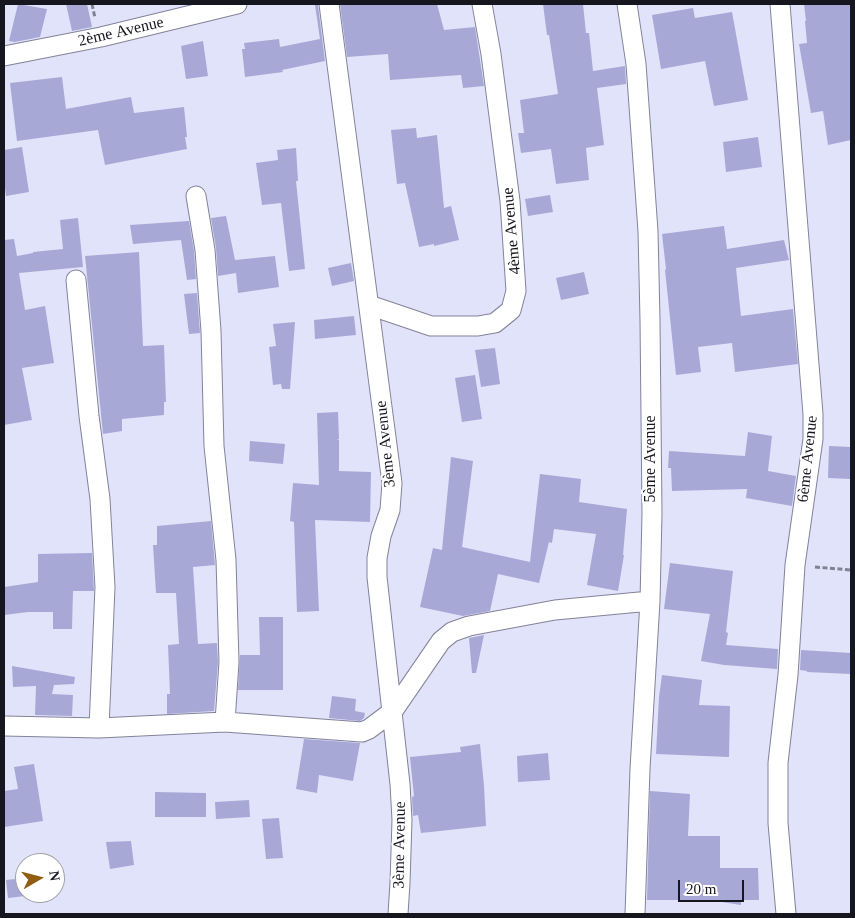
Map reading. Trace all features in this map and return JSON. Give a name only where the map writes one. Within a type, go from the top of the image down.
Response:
[{"type":"street","name":"2ème Avenue","points":[[4,56],[101,37],[237,4]]},
{"type":"street","name":"3ème Avenue","points":[[329,4],[392,483],[390,510],[381,536],[377,558],[377,577],[400,784],[402,820],[398,914]]},
{"type":"street","name":"4ème Avenue","points":[[370,305],[431,326],[478,326],[495,323],[511,310],[516,291],[510,201],[492,54],[482,4]]},
{"type":"street","name":"5ème Avenue","points":[[627,4],[636,64],[648,231],[652,514],[650,601],[640,769],[635,914]]},
{"type":"street","name":"6ème Avenue","points":[[780,4],[814,414],[813,439],[795,565],[788,675],[778,763],[778,823],[786,914]]},
{"type":"street","points":[[196,196],[205,250],[211,331],[214,446],[226,560],[228,662],[225,722]]},
{"type":"street","points":[[76,280],[89,416],[100,499],[105,586],[99,728]]},
{"type":"street","points":[[4,726],[99,728],[225,722],[362,732],[393,711],[441,641],[452,632],[469,626],[555,610],[650,601]]},
{"type":"path","points":[[795,565],[851,570]]},
{"type":"building","points":[[18,4],[47,9],[40,37],[15,42],[9,41]]},
{"type":"building","points":[[66,4],[87,4],[92,27],[72,31]]},
{"type":"building","points":[[340,4],[437,4],[444,30],[475,27],[484,86],[463,88],[461,75],[390,80],[388,54],[347,57]]},
{"type":"building","points":[[543,4],[583,4],[586,33],[589,33],[593,71],[625,66],[626,84],[597,88],[604,145],[586,148],[589,180],[556,184],[551,149],[521,153],[518,133],[524,133],[520,100],[558,94]]},
{"type":"building","points":[[804,4],[851,4],[851,140],[828,145],[823,111],[811,113],[799,44],[807,43]]},
{"type":"building","points":[[315,5],[318,5],[325,61],[282,70],[283,72],[245,77],[242,49],[245,49],[244,43],[279,39],[280,47],[320,39]]},
{"type":"building","points":[[693,8],[695,18],[732,12],[748,100],[714,106],[705,61],[661,69],[652,15]]},
{"type":"building","points":[[203,41],[208,76],[186,79],[181,46]]},
{"type":"building","points":[[62,77],[66,109],[131,97],[134,113],[184,107],[187,149],[105,165],[98,130],[17,141],[10,83]]},
{"type":"building","points":[[416,128],[417,138],[437,135],[444,208],[451,206],[459,240],[434,246],[434,244],[419,247],[405,183],[397,184],[391,130]]},
{"type":"building","points":[[758,137],[762,167],[726,172],[723,142]]},
{"type":"building","points":[[22,147],[29,192],[6,196],[4,150]]},
{"type":"building","points":[[296,148],[298,181],[296,181],[305,269],[289,271],[281,203],[262,205],[256,163],[278,160],[277,150]]},
{"type":"building","points":[[550,195],[553,212],[528,216],[525,199]]},
{"type":"building","points":[[226,216],[235,260],[275,256],[279,287],[238,293],[236,273],[218,276],[211,218]]},
{"type":"building","points":[[78,218],[83,267],[19,273],[25,310],[45,306],[54,363],[22,368],[32,420],[4,425],[4,240],[14,239],[17,256],[33,252],[63,249],[60,220]]},
{"type":"building","points":[[189,221],[196,279],[187,280],[181,240],[133,244],[130,225]]},
{"type":"building","points":[[724,226],[727,249],[784,240],[789,260],[736,268],[741,316],[793,309],[798,364],[735,372],[732,343],[698,347],[701,372],[676,375],[662,234]]},
{"type":"building","points":[[139,252],[143,346],[164,345],[166,402],[164,402],[164,415],[122,419],[122,431],[103,434],[85,256]]},
{"type":"building","points":[[351,263],[354,281],[332,286],[328,268]]},
{"type":"building","points":[[584,272],[589,294],[561,300],[556,278]]},
{"type":"building","points":[[197,293],[200,333],[189,334],[184,294]]},
{"type":"building","points":[[354,316],[356,335],[315,339],[314,320]]},
{"type":"building","points":[[295,322],[290,389],[282,389],[281,384],[273,385],[269,347],[276,346],[273,324]]},
{"type":"building","points":[[495,348],[500,384],[481,387],[475,350]]},
{"type":"building","points":[[475,375],[482,419],[462,422],[455,378]]},
{"type":"building","points":[[338,412],[339,471],[371,472],[370,522],[315,520],[319,611],[297,612],[294,522],[290,521],[293,483],[319,485],[317,413]]},
{"type":"building","points":[[748,432],[772,436],[768,471],[796,476],[792,506],[746,498],[747,489],[672,491],[671,468],[668,468],[669,451],[745,456]]},
{"type":"building","points":[[250,441],[285,444],[283,464],[249,461]]},
{"type":"building","points":[[829,446],[851,447],[850,479],[828,478]]},
{"type":"building","points":[[451,457],[473,461],[462,547],[530,562],[540,474],[581,479],[579,502],[627,509],[624,555],[618,591],[587,585],[596,534],[554,529],[552,543],[549,542],[539,583],[498,574],[490,611],[463,616],[420,607],[433,548],[442,550]]},
{"type":"building","points":[[211,521],[215,565],[193,567],[198,644],[217,643],[218,662],[214,711],[167,714],[167,694],[170,694],[168,645],[179,644],[176,593],[156,593],[153,545],[157,545],[157,526]]},
{"type":"building","points":[[92,553],[94,591],[73,591],[72,629],[53,629],[53,612],[28,612],[4,615],[4,587],[38,582],[38,554]]},
{"type":"building","points":[[670,563],[733,571],[726,645],[778,649],[777,669],[724,665],[701,661],[710,614],[664,609]]},
{"type":"building","points":[[259,617],[283,617],[283,690],[238,690],[240,655],[260,655]]},
{"type":"building","points":[[484,635],[476,673],[472,673],[469,638]]},
{"type":"building","points":[[801,650],[851,653],[851,674],[800,670]]},
{"type":"building","points":[[12,666],[75,677],[74,684],[54,685],[52,694],[73,695],[72,716],[35,715],[36,686],[13,687]]},
{"type":"building","points":[[662,675],[702,680],[699,705],[730,706],[729,757],[656,754]]},
{"type":"building","points":[[332,696],[356,699],[355,711],[365,713],[364,718],[360,721],[329,718]]},
{"type":"building","points":[[304,739],[360,743],[353,781],[319,775],[317,793],[296,789]]},
{"type":"building","points":[[480,744],[486,826],[421,833],[418,815],[413,816],[412,797],[414,796],[410,757],[461,752],[460,747]]},
{"type":"building","points":[[548,753],[550,780],[518,782],[517,756]]},
{"type":"building","points":[[34,764],[43,821],[4,827],[4,791],[18,789],[14,767]]},
{"type":"building","points":[[650,791],[690,794],[688,836],[720,836],[720,868],[758,868],[759,900],[741,900],[741,905],[709,900],[647,900]]},
{"type":"building","points":[[155,792],[206,793],[206,817],[155,817]]},
{"type":"building","points":[[249,800],[250,817],[216,819],[215,802]]},
{"type":"building","points":[[279,818],[283,858],[266,859],[262,819]]},
{"type":"building","points":[[131,841],[134,865],[110,869],[106,842]]},
{"type":"building","points":[[15,879],[15,897],[8,898],[6,880]]}]
